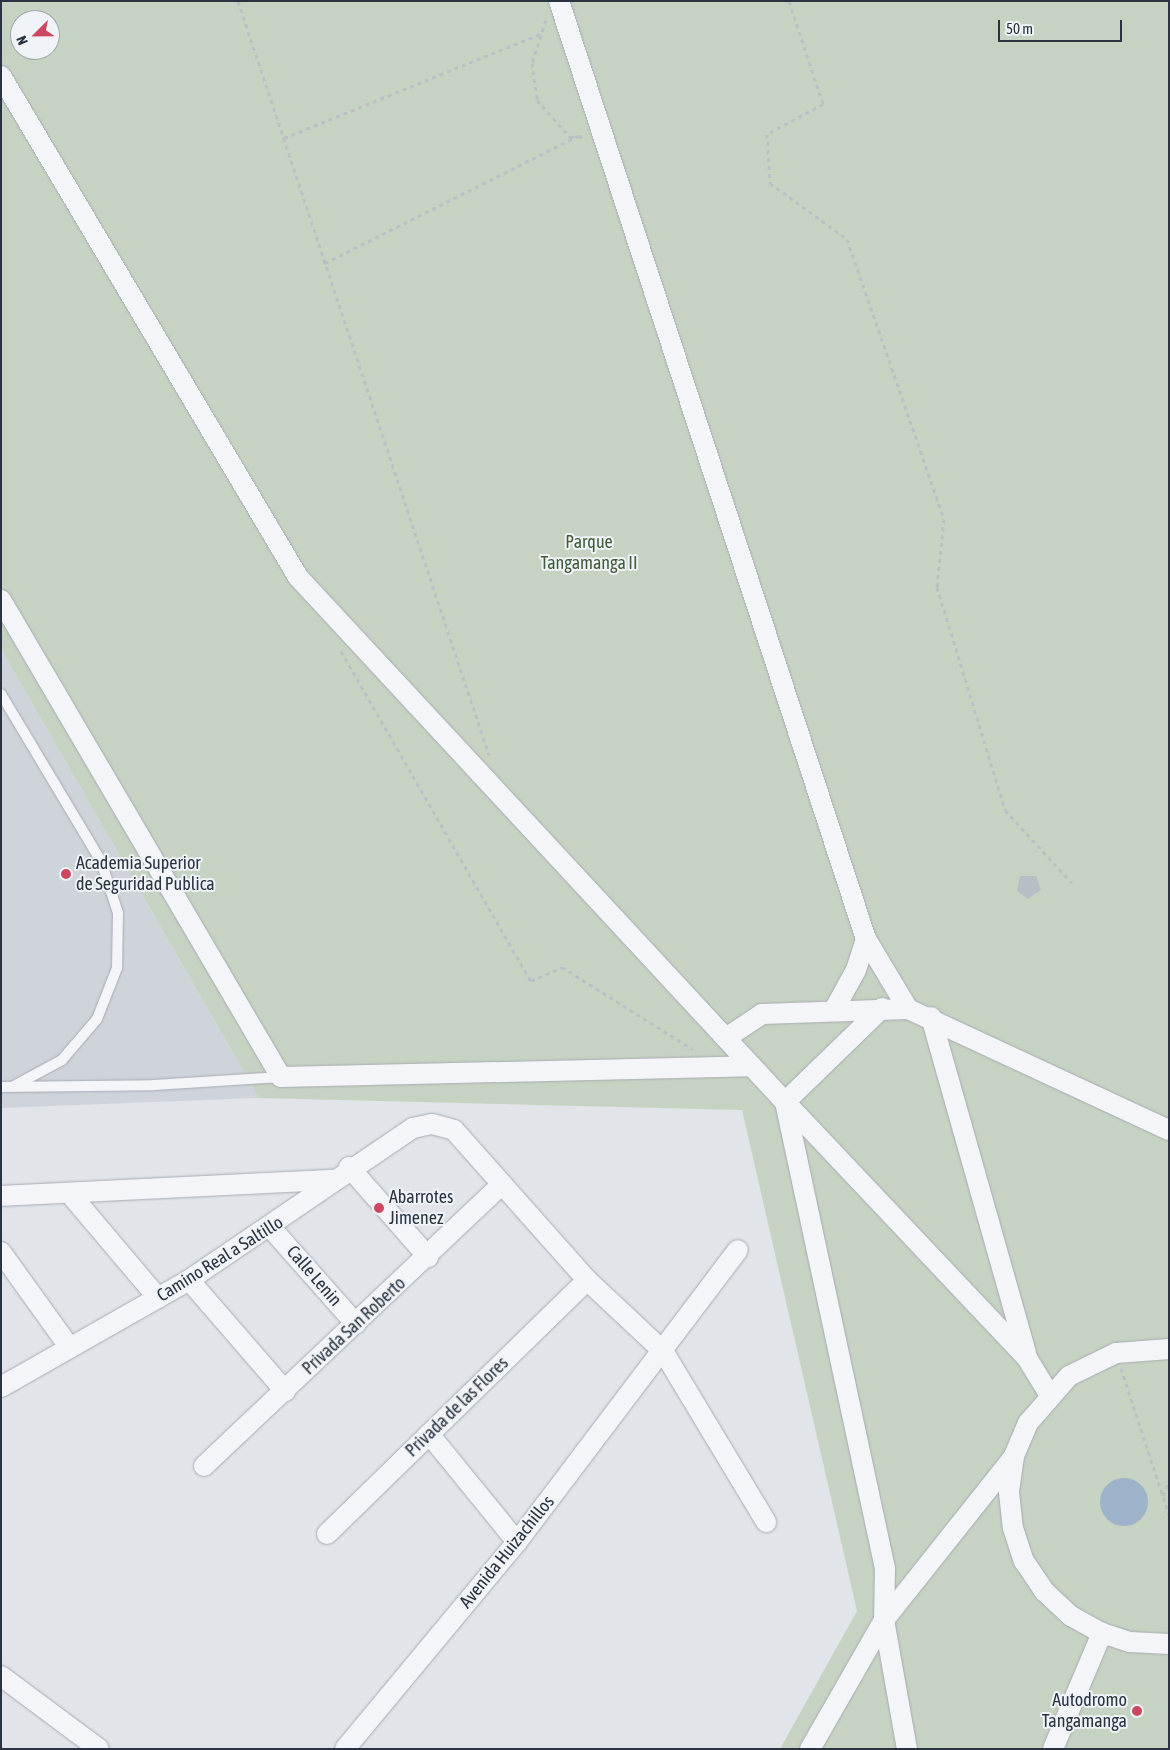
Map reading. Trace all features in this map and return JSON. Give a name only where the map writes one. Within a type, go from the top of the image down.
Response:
[{"type":"street","points":[[555,5],[604,136],[866,939],[908,1009]]},
{"type":"street","points":[[1,76],[298,577],[785,1102],[1027,1358],[1049,1394]]},
{"type":"street","points":[[1,600],[281,1077],[752,1066]]},
{"type":"street","points":[[835,1008],[856,970],[866,939]]},
{"type":"street","points":[[726,1038],[762,1014],[835,1008],[908,1009],[931,1016],[1169,1130]]},
{"type":"street","points":[[785,1102],[882,1008]]},
{"type":"street","points":[[931,1016],[1027,1358]]},
{"type":"street","points":[[785,1102],[885,1568],[884,1620],[907,1749]]},
{"type":"street","name":"Camino Real a Saltillo","points":[[1,1387],[190,1280],[271,1228],[342,1174],[413,1128],[432,1124],[454,1130],[502,1184]]},
{"type":"street","points":[[1,1196],[72,1194],[342,1174],[428,1257]]},
{"type":"street","points":[[502,1184],[587,1280],[663,1351],[766,1522]]},
{"type":"street","name":"Privada San Roberto","points":[[204,1466],[428,1257],[502,1184]]},
{"type":"street","points":[[72,1194],[158,1298]]},
{"type":"street","name":"Calle Lenin","points":[[271,1228],[356,1324]]},
{"type":"street","name":"Avenida Huizachillos","points":[[345,1749],[517,1542],[738,1250]]},
{"type":"street","points":[[1,1252],[70,1348]]},
{"type":"street","points":[[190,1280],[285,1390]]},
{"type":"street","name":"Privada de las Flores","points":[[327,1534],[587,1280]]},
{"type":"street","points":[[1169,1349],[1116,1353],[1084,1367],[1049,1394],[1028,1423],[1014,1456],[1009,1492],[1013,1528],[1024,1561],[1044,1592],[1070,1616],[1102,1633],[1130,1642],[1169,1644]]},
{"type":"street","points":[[429,1434],[517,1542]]},
{"type":"street","points":[[810,1749],[884,1620],[1014,1456]]},
{"type":"street","points":[[1053,1749],[1102,1633]]},
{"type":"street","points":[[1,1676],[99,1749]]},
{"type":"lane","points":[[1,694],[101,861],[118,913],[116,968],[97,1018],[62,1060],[14,1086]]},
{"type":"lane","points":[[1,1087],[154,1085],[281,1077]]},
{"type":"path","points":[[238,1],[491,760]]},
{"type":"path","points":[[789,1],[823,104],[767,134],[770,183],[847,239],[944,519],[937,587],[1005,810],[1072,883]]},
{"type":"path","points":[[555,5],[540,34],[532,63],[537,100],[552,120],[570,137],[604,136]]},
{"type":"path","points":[[284,138],[540,34]]},
{"type":"path","points":[[326,263],[578,136]]},
{"type":"path","points":[[338,646],[531,981],[562,967],[696,1051]]},
{"type":"path","points":[[1116,1353],[1169,1515]]},
{"type":"path","points":[[1163,1496],[1169,1482]]},
{"type":"path","points":[[1163,1496],[1169,1495]]},
{"type":"path","points":[[1163,1496],[1169,1499]]},
{"type":"shaded area","name":"Academia Superior de Seguridad Publica","points":[[1,649],[259,1098],[1,1108]]},
{"type":"green space","name":"Parque Tangamanga II","points":[[1,1],[1169,1],[1169,1749],[780,1749],[857,1611],[742,1110],[259,1098],[1,649]]},
{"type":"water","points":[[1124,1478],[1133,1480],[1141,1485],[1146,1493],[1148,1502],[1146,1511],[1141,1519],[1133,1524],[1124,1526],[1115,1524],[1107,1519],[1102,1511],[1100,1502],[1102,1493],[1107,1485],[1115,1480]]},
{"type":"building","points":[[1020,876],[1036,876],[1041,890],[1028,899],[1017,891]]},
{"type":"place","name":"Academia Superior de Seguridad Publica","points":[[66,874]]},
{"type":"place","name":"Abarrotes Jimenez","points":[[379,1208]]},
{"type":"place","name":"Autodromo Tangamanga","points":[[1137,1711]]}]
